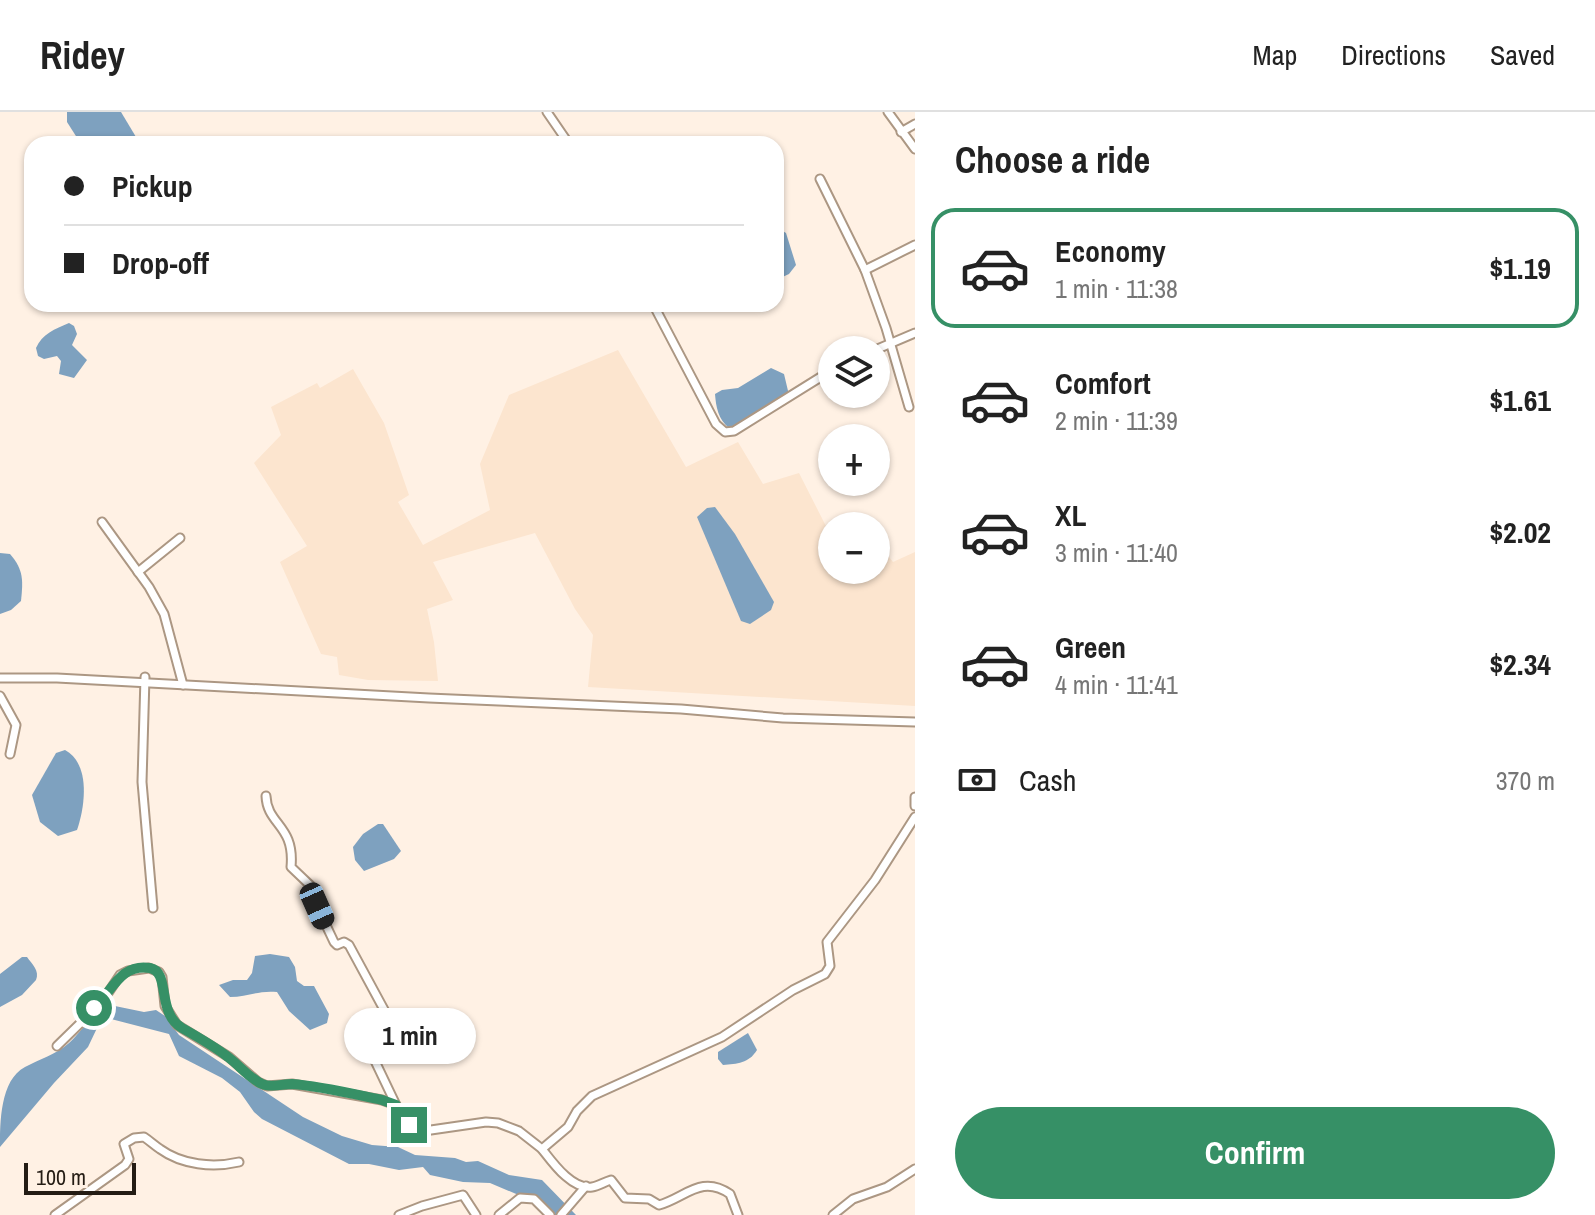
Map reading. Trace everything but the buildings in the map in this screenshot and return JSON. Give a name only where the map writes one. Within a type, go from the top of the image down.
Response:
[{"type":"street","points":[[547,112],[564,136]]},
{"type":"street","points":[[888,112],[915,149]]},
{"type":"street","points":[[901,132],[915,124]]},
{"type":"street","points":[[820,179],[865,270],[888,336]]},
{"type":"street","points":[[865,270],[915,245]]},
{"type":"street","points":[[657,312],[716,424],[725,432],[734,431],[818,379]]},
{"type":"street","points":[[890,343],[915,333]]},
{"type":"street","points":[[890,346],[909,407]]},
{"type":"street","points":[[102,522],[164,614],[183,685]]},
{"type":"street","points":[[138,572],[180,538]]},
{"type":"street","points":[[0,678],[145,680],[183,685],[681,709],[783,718],[915,722]]},
{"type":"street","points":[[145,680],[142,782],[153,908]]},
{"type":"street","points":[[0,696],[16,725],[10,754]]},
{"type":"street","points":[[266,796],[269,810],[288,836],[292,850],[291,867],[312,887],[317,906],[334,942],[349,945],[388,1017],[388,1022],[364,1038],[409,1125],[424,1131],[498,1123],[519,1131],[542,1149],[560,1171],[586,1186],[611,1180],[625,1198],[649,1199],[659,1205],[701,1186],[713,1185],[730,1194],[738,1215]]},
{"type":"street","points":[[915,797],[915,806]]},
{"type":"street","points":[[542,1149],[563,1133],[577,1111],[592,1096],[722,1037],[793,990],[825,974],[830,966],[827,942],[875,880],[915,817]]},
{"type":"street","points":[[57,1046],[102,1002],[120,975],[149,968],[159,972],[162,977],[165,1006],[177,1025],[229,1057],[258,1082],[267,1086],[292,1084],[396,1105]]},
{"type":"street","points":[[55,1215],[125,1165],[129,1159],[124,1144],[134,1138],[144,1137],[185,1162],[225,1165],[239,1162]]},
{"type":"street","points":[[833,1215],[853,1199],[887,1187],[915,1169]]},
{"type":"street","points":[[561,1215],[586,1186]]},
{"type":"street","points":[[399,1215],[463,1195],[476,1215]]},
{"type":"street","points":[[499,1215],[520,1198],[534,1199],[550,1215]]},
{"type":"shaded area","points":[[618,350],[686,467],[738,442],[763,484],[799,473],[819,512],[818,584],[890,584],[890,558],[893,562],[915,552],[915,706],[588,687],[593,635],[575,609],[535,533],[433,562],[453,600],[427,609],[438,681],[368,680],[339,675],[337,657],[321,654],[280,562],[307,546],[254,463],[281,435],[271,407],[317,383],[320,388],[353,369],[384,423],[409,495],[398,502],[423,545],[490,510],[480,464],[509,395]]},
{"type":"water","points":[[67,112],[121,112],[135,136],[76,136],[67,122]]},
{"type":"water","points":[[784,232],[796,265],[784,276]]},
{"type":"water","points":[[69,323],[77,334],[72,345],[87,360],[74,378],[59,374],[61,361],[57,356],[44,359],[38,356],[36,348],[45,336]]},
{"type":"water","points":[[771,368],[784,374],[789,395],[729,428],[718,412],[715,394],[738,388]]},
{"type":"water","points":[[715,507],[735,534],[774,602],[771,610],[750,624],[741,621],[697,517],[707,508]]},
{"type":"water","points":[[0,553],[10,554],[15,560],[22,576],[22,587],[21,601],[0,614]]},
{"type":"water","points":[[65,750],[79,765],[84,798],[77,830],[58,836],[40,822],[32,795],[56,753]]},
{"type":"water","points":[[383,824],[401,851],[394,859],[364,871],[355,860],[353,847],[363,834]]},
{"type":"water","points":[[270,954],[289,957],[295,967],[297,981],[304,986],[314,986],[329,1014],[327,1023],[310,1030],[289,1011],[277,992],[230,997],[219,985],[233,980],[247,980],[252,973],[255,956]]},
{"type":"water","points":[[22,957],[27,957],[35,968],[36,980],[22,995],[0,1007],[0,974]]},
{"type":"water","points":[[110,1005],[144,1012],[156,1010],[165,1016],[179,1035],[303,1117],[342,1136],[372,1145],[398,1147],[415,1155],[478,1161],[509,1175],[542,1180],[576,1215],[554,1215],[535,1198],[521,1196],[490,1183],[463,1182],[430,1175],[423,1167],[399,1170],[349,1164],[262,1119],[240,1092],[222,1078],[179,1056],[169,1034],[111,1019],[98,1026],[88,1047],[0,1147],[3,1103],[17,1073],[64,1047],[93,1017]]},
{"type":"water","points":[[748,1033],[757,1050],[754,1054],[742,1062],[723,1065],[718,1059],[718,1052]]},
{"type":"route","points":[[94,1008],[102,1002],[120,975],[149,968],[159,972],[162,977],[165,1006],[177,1025],[229,1057],[258,1082],[267,1086],[292,1084],[382,1100],[396,1105],[409,1125]]}]
